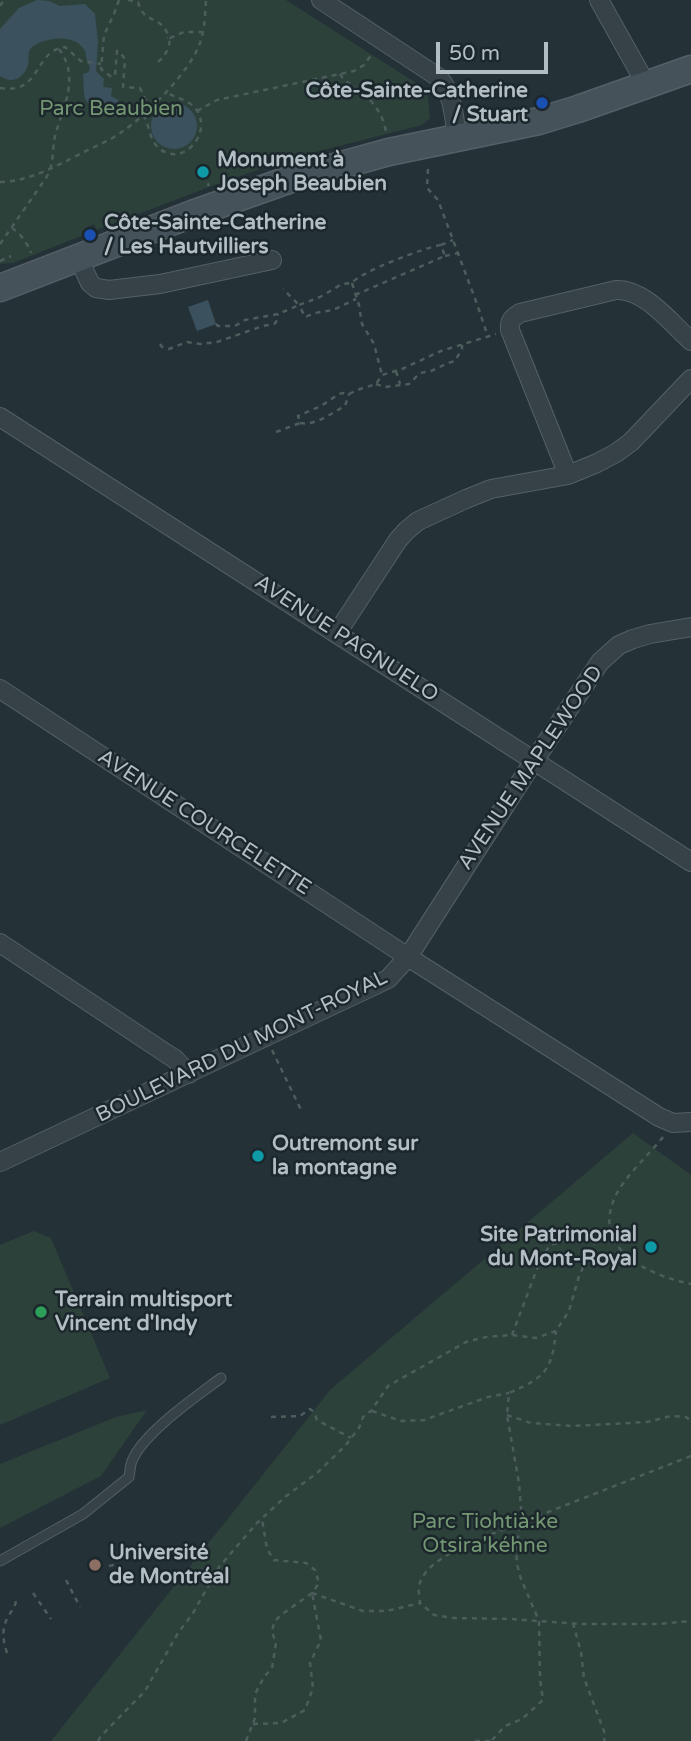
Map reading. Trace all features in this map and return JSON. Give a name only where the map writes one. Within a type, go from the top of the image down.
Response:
[{"type":"main road","points":[[0,288],[201,210],[291,179],[380,154],[539,121],[578,110],[691,69]]},
{"type":"street","points":[[321,0],[442,80],[449,94],[457,137]]},
{"type":"street","points":[[599,0],[646,84]]},
{"type":"street","points":[[78,257],[90,283],[99,289],[109,290],[160,284],[272,260]]},
{"type":"street","points":[[568,475],[510,330],[512,317],[625,289],[649,302],[691,341]]},
{"type":"street","points":[[337,633],[398,540],[418,521],[491,489],[568,475],[597,463],[624,448],[691,379]]},
{"type":"street","name":"AVENUE PAGNUELO","points":[[0,416],[691,862]]},
{"type":"street","name":"AVENUE MAPLEWOOD","points":[[408,957],[600,663],[619,645],[633,639],[691,627]]},
{"type":"street","name":"AVENUE COURCELETTE","points":[[0,689],[408,957]]},
{"type":"street","points":[[0,943],[167,1054],[189,1074]]},
{"type":"street","name":"BOULEVARD DU MONT-ROYAL","points":[[0,1163],[388,979],[408,957],[648,1110],[682,1122]]},
{"type":"lane","points":[[0,1561],[83,1514],[129,1477],[137,1451],[164,1422],[221,1378]]},
{"type":"path","points":[[0,6],[4,0]]},
{"type":"path","points":[[119,0],[104,35],[99,64],[110,76],[115,76],[119,51],[125,59],[123,87],[140,88],[152,107]]},
{"type":"path","points":[[128,0],[138,2],[145,16],[162,25],[168,38],[167,53],[158,62]]},
{"type":"path","points":[[0,183],[23,179],[50,169],[119,134],[143,115],[166,92],[194,55],[200,43],[206,0]]},
{"type":"path","points":[[183,25],[184,32]]},
{"type":"path","points":[[168,38],[184,32],[202,33]]},
{"type":"path","points":[[0,88],[14,89],[24,85],[52,50],[58,48],[65,47],[84,62],[99,64]]},
{"type":"path","points":[[0,244],[50,169],[55,138],[67,104],[69,83],[66,61],[58,48]]},
{"type":"path","points":[[197,111],[217,100],[360,68],[372,53]]},
{"type":"path","points":[[340,74],[341,78],[373,104],[382,116],[385,126]]},
{"type":"path","points":[[143,115],[147,120],[151,138],[164,152],[177,154],[191,148],[201,126],[197,111],[185,101],[166,92]]},
{"type":"path","points":[[428,169],[427,188],[438,200],[488,337]]},
{"type":"path","points":[[204,174],[210,189]]},
{"type":"path","points":[[12,228],[30,249],[32,257]]},
{"type":"path","points":[[216,324],[235,326],[245,320],[278,314],[320,297],[342,284],[352,283],[356,278],[381,265],[453,240]]},
{"type":"path","points":[[442,245],[445,256]]},
{"type":"path","points":[[30,249],[39,253]]},
{"type":"path","points":[[283,289],[299,305],[305,317],[333,310],[445,256],[458,253]]},
{"type":"path","points":[[0,255],[0,263]]},
{"type":"path","points":[[0,263],[11,256]]},
{"type":"path","points":[[352,283],[362,324],[374,344],[382,375]]},
{"type":"path","points":[[160,344],[169,349],[187,342],[217,342],[274,324],[278,314]]},
{"type":"path","points":[[235,326],[238,334]]},
{"type":"path","points":[[376,384],[382,375],[441,351],[495,334]]},
{"type":"path","points":[[300,423],[298,416],[339,394],[349,394],[376,384],[385,387],[409,384],[420,373],[455,361],[463,349],[462,344]]},
{"type":"path","points":[[396,371],[400,384]]},
{"type":"path","points":[[276,432],[300,423],[311,423],[329,415],[345,406],[349,394]]},
{"type":"path","points":[[266,1038],[302,1112]]},
{"type":"path","points":[[682,1122],[624,1183],[615,1197],[609,1218],[609,1231],[616,1246],[651,1272],[691,1284]]},
{"type":"path","points":[[370,1411],[401,1420],[424,1420],[529,1384],[547,1370],[554,1353],[556,1331],[569,1311],[579,1276],[595,1242],[609,1231]]},
{"type":"path","points":[[512,1335],[540,1261],[550,1245],[572,1239],[595,1242]]},
{"type":"path","points":[[98,1741],[145,1691],[219,1567],[285,1497],[332,1460],[359,1428],[363,1417],[388,1386],[466,1342],[512,1335],[536,1338],[556,1331]]},
{"type":"path","points":[[475,1741],[492,1740],[505,1726],[522,1719],[542,1700],[539,1620],[517,1564],[516,1545],[522,1521],[519,1483],[507,1415],[509,1393]]},
{"type":"path","points":[[271,1417],[300,1416],[310,1409],[317,1420],[351,1438]]},
{"type":"path","points":[[507,1415],[531,1423],[570,1426],[646,1422],[671,1416],[686,1417],[691,1421]]},
{"type":"path","points":[[691,1456],[469,1543],[426,1571],[419,1587],[420,1603],[434,1615],[573,1623],[691,1621]]},
{"type":"path","points":[[246,1741],[255,1718],[255,1693],[272,1668],[275,1656],[276,1643],[272,1633],[274,1622],[312,1593],[318,1583],[315,1570],[306,1563],[274,1560],[267,1549],[262,1519]]},
{"type":"path","points":[[108,1566],[117,1566]]},
{"type":"path","points":[[66,1580],[80,1607]]},
{"type":"path","points":[[33,1593],[51,1619]]},
{"type":"path","points":[[312,1593],[363,1611],[387,1611],[420,1603]]},
{"type":"path","points":[[253,1724],[281,1723],[305,1710],[313,1688],[310,1663],[321,1640],[312,1593]]},
{"type":"path","points":[[7,1653],[3,1629],[16,1606],[16,1601]]},
{"type":"path","points":[[573,1623],[581,1652],[584,1678],[604,1734],[604,1741]]},
{"type":"green space","name":"Parc Beaubien","points":[[0,0],[286,0],[421,86],[428,95],[430,118],[422,125],[292,158],[97,230],[94,224],[88,227],[89,233],[13,263],[0,264]]},
{"type":"green space","name":"Parc Tiohtià:ke Otsira'kéhne","points":[[633,1133],[691,1175],[691,1741],[51,1741],[331,1389]]},
{"type":"green space","name":"Terrain multisport Vincent d'Indy","points":[[34,1231],[51,1238],[110,1378],[0,1425],[0,1245]]},
{"type":"green space","points":[[147,1410],[101,1476],[0,1528],[0,1464],[116,1417]]},
{"type":"water","points":[[37,0],[60,6],[85,4],[95,14],[98,42],[96,71],[104,79],[103,87],[112,88],[111,96],[123,107],[121,116],[106,115],[87,102],[84,96],[83,74],[89,72],[90,66],[85,51],[77,42],[71,40],[59,38],[40,42],[29,51],[27,68],[20,77],[10,80],[0,76],[0,29],[19,8]]},
{"type":"water","points":[[174,103],[190,110],[197,126],[190,142],[174,149],[158,142],[151,126],[158,110]]},
{"type":"water","points":[[208,300],[216,324],[197,331],[188,307]]},
{"type":"place","name":"Côte-Sainte-Catherine / Stuart","points":[[542,103]]},
{"type":"place","name":"Monument à Joseph Beaubien","points":[[203,172]]},
{"type":"place","name":"Côte-Sainte-Catherine / Les Hautvilliers","points":[[90,235]]},
{"type":"place","name":"Outremont sur la montagne","points":[[258,1156]]},
{"type":"place","name":"Site Patrimonial du Mont-Royal","points":[[651,1247]]},
{"type":"place","name":"Terrain multisport Vincent d'Indy","points":[[41,1312]]},
{"type":"place","name":"Université de Montréal","points":[[95,1565]]}]
